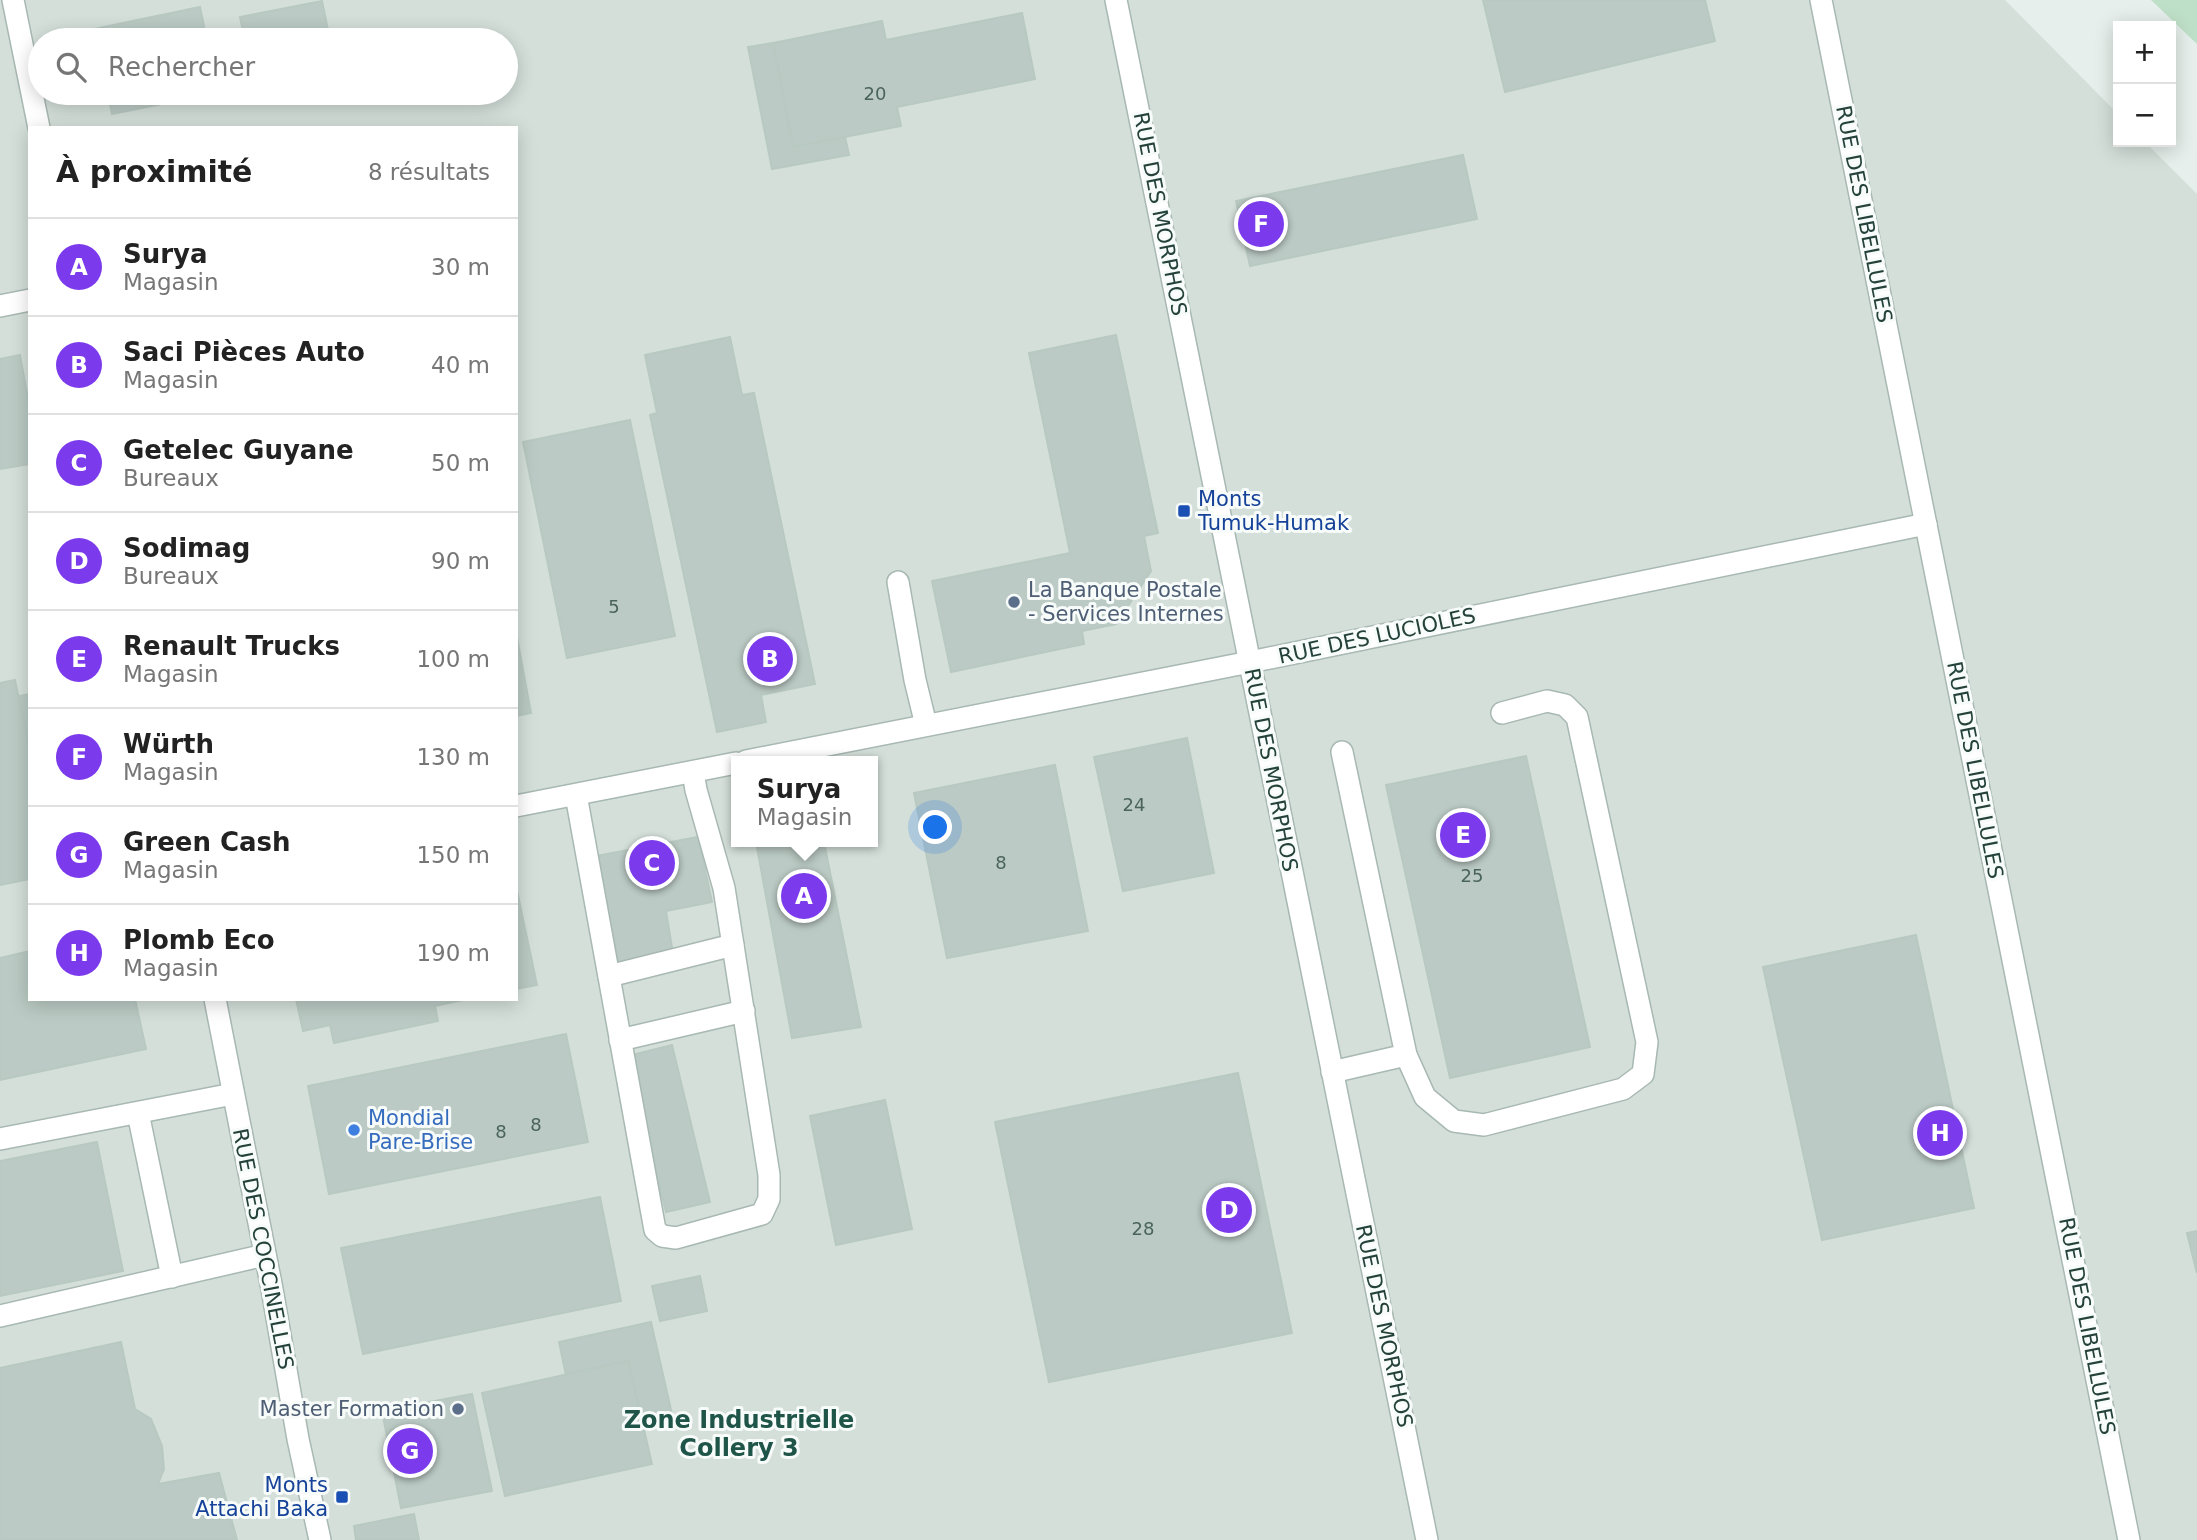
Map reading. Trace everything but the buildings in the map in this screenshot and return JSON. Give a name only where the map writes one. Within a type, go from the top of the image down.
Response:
[{"type":"lane","points":[[13,0],[28,74]]},
{"type":"lane","name":"RUE DES MORPHOS","points":[[1116,0],[1427,1540]]},
{"type":"lane","name":"RUE DES LIBELLULES","points":[[1821,0],[2129,1540]]},
{"type":"lane","points":[[34,105],[39,126]]},
{"type":"lane","points":[[0,306],[28,300]]},
{"type":"lane","name":"RUE DES LUCIOLES","points":[[771,756],[1250,662],[1926,524]]},
{"type":"lane","points":[[898,582],[915,680],[926,725]]},
{"type":"lane","points":[[1342,752],[1406,1055],[1425,1097],[1454,1121],[1483,1125],[1623,1089],[1643,1074],[1647,1042],[1577,717],[1565,705],[1547,701],[1502,713]]},
{"type":"lane","points":[[518,806],[731,764]]},
{"type":"lane","points":[[576,795],[655,1230],[662,1236],[676,1238],[762,1214],[769,1199],[769,1175],[724,888],[693,772]]},
{"type":"lane","points":[[609,976],[733,945]]},
{"type":"lane","name":"RUE DES COCCINELLES","points":[[215,1001],[298,1439],[320,1540]]},
{"type":"lane","points":[[621,1040],[744,1011]]},
{"type":"lane","points":[[1332,1072],[1406,1055]]},
{"type":"lane","points":[[0,1139],[233,1094]]},
{"type":"lane","points":[[138,1113],[172,1276]]},
{"type":"lane","points":[[0,1316],[265,1255]]},
{"type":"shaded area","points":[[0,0],[2005,0],[2113,109],[2113,147],[2150,147],[2197,194],[2197,1540],[0,1540]]},
{"type":"green space","points":[[2151,0],[2197,0],[2197,44],[2176,21]]},
{"type":"place","name":"Würth","points":[[1261,224]]},
{"type":"place","name":"Monts Tumuk-Humak","points":[[1184,511]]},
{"type":"place","name":"La Banque Postale - Services Internes","points":[[1014,602]]},
{"type":"place","name":"Saci Pièces Auto","points":[[770,659]]},
{"type":"place","name":"Renault Trucks","points":[[1463,835]]},
{"type":"place","name":"Getelec Guyane","points":[[652,863]]},
{"type":"place","name":"Surya","points":[[804,896]]},
{"type":"place","name":"Mondial Pare-Brise","points":[[354,1130]]},
{"type":"place","name":"Plomb Eco","points":[[1940,1133]]},
{"type":"place","name":"Sodimag","points":[[1229,1210]]},
{"type":"place","name":"Master Formation","points":[[458,1409]]},
{"type":"place","name":"Green Cash","points":[[410,1451]]},
{"type":"place","name":"Monts Attachi Baka","points":[[342,1497]]},
{"type":"district","name":"Zone Industrielle Collery 3","points":[[739,1434]]}]
